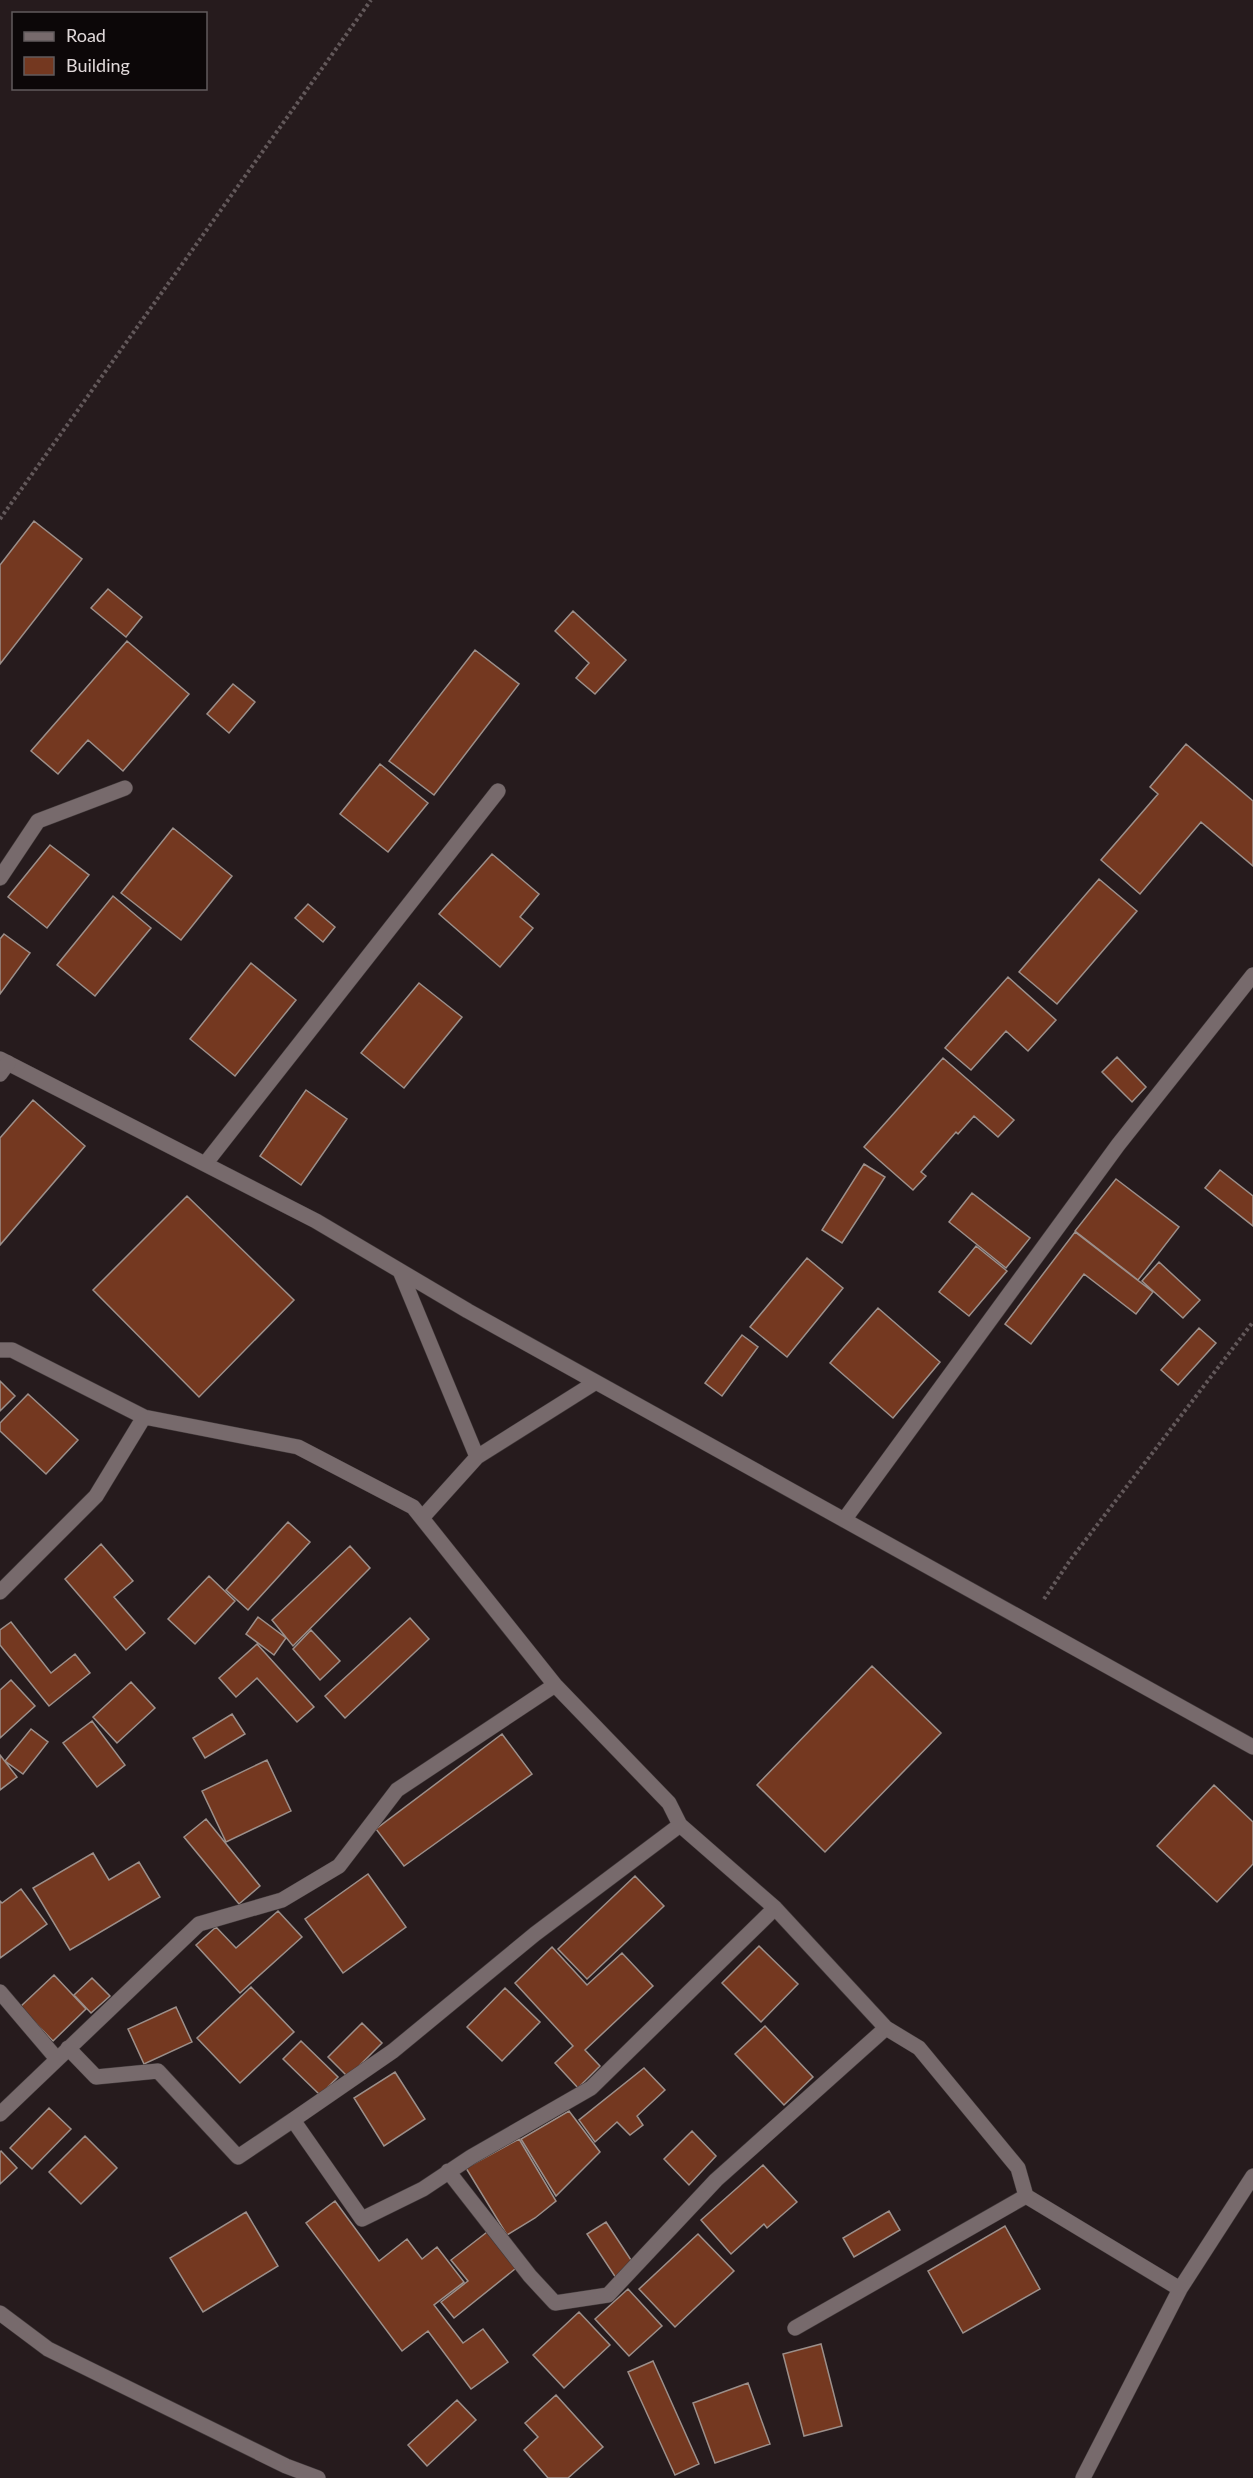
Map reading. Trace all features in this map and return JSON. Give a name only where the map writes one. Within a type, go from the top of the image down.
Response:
[{"type":"street","points":[[0,878],[38,821],[125,788]]},
{"type":"street","points":[[205,1164],[498,791]]},
{"type":"street","points":[[844,1520],[1118,1145],[1253,975]]},
{"type":"street","points":[[3,1065],[316,1221],[596,1382],[1253,1747]]},
{"type":"street","points":[[400,1271],[477,1457]]},
{"type":"street","points":[[0,1350],[12,1350],[144,1417],[298,1447],[413,1507],[555,1685],[669,1803],[680,1825],[775,1908],[886,2028],[919,2048],[1018,2168],[1026,2196],[1180,2289]]},
{"type":"street","points":[[422,1518],[477,1457],[596,1382]]},
{"type":"street","points":[[0,1592],[96,1496],[144,1417]]},
{"type":"street","points":[[0,2114],[199,1924],[282,1900],[339,1866],[397,1790],[555,1685]]},
{"type":"street","points":[[0,1992],[63,2054],[96,2077],[158,2071],[238,2157],[393,2051],[535,1934],[680,1825]]},
{"type":"street","points":[[293,2120],[362,2218],[423,2189],[448,2171],[591,2088],[775,1908]]},
{"type":"street","points":[[448,2171],[530,2276],[555,2303],[608,2295],[716,2180],[886,2028]]},
{"type":"street","points":[[1083,2478],[1180,2289],[1253,2175]]},
{"type":"street","points":[[795,2328],[1026,2196]]},
{"type":"street","points":[[0,2313],[48,2349],[286,2466],[318,2478]]},
{"type":"path","points":[[0,519],[371,0]]},
{"type":"path","points":[[1029,1622],[1071,1559],[1253,1322]]},
{"type":"building","points":[[34,521],[82,559],[0,664],[0,565]]},
{"type":"building","points":[[108,589],[142,617],[126,637],[91,608]]},
{"type":"building","points":[[573,611],[626,660],[595,694],[576,678],[589,663],[555,631]]},
{"type":"building","points":[[127,641],[189,694],[123,771],[88,740],[58,774],[31,751]]},
{"type":"building","points":[[475,650],[519,684],[434,795],[389,761]]},
{"type":"building","points":[[233,684],[255,702],[229,733],[207,714]]},
{"type":"building","points":[[1186,744],[1253,801],[1253,866],[1201,822],[1140,894],[1101,860],[1158,794],[1150,787]]},
{"type":"building","points":[[380,764],[428,803],[388,852],[340,814]]},
{"type":"building","points":[[173,828],[232,876],[181,940],[121,893]]},
{"type":"building","points":[[50,845],[89,875],[47,928],[8,897]]},
{"type":"building","points":[[492,854],[539,894],[520,917],[533,928],[500,967],[439,914]]},
{"type":"building","points":[[1099,879],[1137,911],[1057,1004],[1019,972]]},
{"type":"building","points":[[113,896],[151,928],[95,996],[57,965]]},
{"type":"building","points":[[308,904],[335,927],[323,942],[295,918]]},
{"type":"building","points":[[4,934],[30,953],[0,994],[0,939]]},
{"type":"building","points":[[251,963],[296,1000],[235,1076],[190,1039]]},
{"type":"building","points":[[1008,977],[1056,1020],[1028,1051],[1006,1031],[971,1070],[945,1048]]},
{"type":"building","points":[[419,983],[462,1017],[404,1088],[361,1053]]},
{"type":"building","points":[[1117,1057],[1146,1087],[1132,1102],[1102,1072]]},
{"type":"building","points":[[943,1058],[1014,1120],[998,1137],[974,1116],[958,1134],[956,1132],[921,1172],[926,1176],[913,1190],[864,1147]]},
{"type":"building","points":[[306,1090],[347,1119],[301,1185],[260,1156]]},
{"type":"building","points":[[33,1100],[85,1146],[0,1245],[0,1138]]},
{"type":"building","points":[[864,1164],[885,1177],[842,1243],[822,1230]]},
{"type":"building","points":[[1220,1170],[1253,1196],[1253,1226],[1205,1188]]},
{"type":"building","points":[[1116,1179],[1179,1227],[1138,1280],[1075,1231]]},
{"type":"building","points":[[972,1193],[1030,1238],[1006,1268],[949,1222]]},
{"type":"building","points":[[187,1196],[294,1300],[199,1397],[93,1290]]},
{"type":"building","points":[[1075,1232],[1153,1292],[1136,1314],[1084,1274],[1031,1344],[1005,1324]]},
{"type":"building","points":[[976,1246],[1007,1271],[969,1316],[939,1292]]},
{"type":"building","points":[[807,1258],[843,1288],[787,1357],[750,1327]]},
{"type":"building","points":[[1159,1262],[1200,1300],[1183,1318],[1142,1281]]},
{"type":"building","points":[[878,1308],[940,1362],[893,1418],[830,1363]]},
{"type":"building","points":[[1199,1328],[1216,1343],[1178,1385],[1161,1370]]},
{"type":"building","points":[[742,1335],[758,1347],[722,1396],[705,1383]]},
{"type":"building","points":[[0,1381],[15,1396],[0,1411]]},
{"type":"building","points":[[28,1394],[78,1440],[46,1474],[0,1431],[0,1423]]},
{"type":"building","points":[[288,1522],[310,1542],[248,1610],[226,1590]]},
{"type":"building","points":[[101,1544],[133,1581],[114,1597],[145,1633],[126,1650],[65,1579]]},
{"type":"building","points":[[350,1546],[370,1568],[293,1646],[272,1620]]},
{"type":"building","points":[[209,1576],[235,1601],[195,1644],[168,1619]]},
{"type":"building","points":[[258,1617],[286,1638],[274,1655],[246,1634]]},
{"type":"building","points":[[410,1618],[429,1639],[345,1718],[325,1696]]},
{"type":"building","points":[[11,1622],[51,1673],[75,1654],[90,1673],[49,1706],[0,1645],[0,1630]]},
{"type":"building","points":[[311,1630],[340,1661],[320,1680],[293,1649]]},
{"type":"building","points":[[257,1644],[314,1707],[297,1722],[257,1678],[236,1697],[219,1678]]},
{"type":"building","points":[[872,1666],[941,1733],[825,1852],[757,1785]]},
{"type":"building","points":[[11,1680],[35,1706],[0,1738],[0,1690]]},
{"type":"building","points":[[131,1682],[155,1708],[117,1743],[93,1717]]},
{"type":"building","points":[[232,1714],[245,1734],[205,1758],[193,1738]]},
{"type":"building","points":[[92,1721],[125,1765],[97,1787],[63,1743]]},
{"type":"building","points":[[31,1729],[48,1742],[23,1774],[5,1761]]},
{"type":"building","points":[[502,1734],[532,1774],[404,1866],[376,1829]]},
{"type":"building","points":[[0,1755],[17,1777],[0,1790]]},
{"type":"building","points":[[267,1760],[291,1811],[226,1842],[202,1791]]},
{"type":"building","points":[[1214,1785],[1253,1822],[1253,1864],[1217,1902],[1157,1846]]},
{"type":"building","points":[[206,1819],[260,1886],[239,1904],[184,1837]]},
{"type":"building","points":[[93,1853],[109,1880],[139,1862],[160,1897],[70,1950],[33,1888]]},
{"type":"building","points":[[368,1874],[406,1927],[343,1973],[305,1919]]},
{"type":"building","points":[[635,1876],[664,1906],[587,1979],[558,1949]]},
{"type":"building","points":[[21,1889],[47,1924],[0,1958],[0,1901],[2,1903]]},
{"type":"building","points":[[278,1911],[302,1937],[240,1993],[196,1945],[216,1927],[236,1948]]},
{"type":"building","points":[[759,1946],[798,1984],[761,2022],[722,1983]]},
{"type":"building","points":[[552,1947],[587,1985],[622,1953],[653,1986],[585,2050],[600,2066],[578,2088],[555,2063],[573,2046],[515,1983]]},
{"type":"building","points":[[54,1975],[86,2009],[53,2041],[20,2007]]},
{"type":"building","points":[[92,1978],[110,1996],[91,2013],[74,1995]]},
{"type":"building","points":[[251,1987],[294,2032],[240,2083],[197,2038]]},
{"type":"building","points":[[505,1988],[540,2022],[502,2061],[467,2027]]},
{"type":"building","points":[[176,2007],[192,2042],[144,2064],[128,2029]]},
{"type":"building","points":[[362,2023],[382,2043],[348,2077],[328,2057]]},
{"type":"building","points":[[765,2026],[813,2077],[784,2105],[735,2054]]},
{"type":"building","points":[[301,2041],[338,2077],[320,2095],[283,2059]]},
{"type":"building","points":[[644,2068],[665,2090],[637,2116],[643,2125],[630,2135],[617,2122],[595,2142],[579,2120]]},
{"type":"building","points":[[395,2072],[425,2119],[384,2146],[354,2098]]},
{"type":"building","points":[[49,2108],[71,2129],[32,2169],[10,2148]]},
{"type":"building","points":[[569,2111],[600,2152],[556,2196],[521,2139]]},
{"type":"building","points":[[692,2131],[716,2156],[689,2185],[664,2159]]},
{"type":"building","points":[[85,2136],[117,2168],[81,2204],[49,2172]]},
{"type":"building","points":[[519,2139],[556,2201],[535,2218],[507,2235],[466,2168]]},
{"type":"building","points":[[0,2152],[17,2168],[0,2184]]},
{"type":"building","points":[[763,2165],[797,2202],[767,2228],[764,2224],[731,2254],[701,2220]]},
{"type":"building","points":[[335,2201],[379,2261],[407,2239],[422,2259],[437,2247],[464,2282],[434,2305],[463,2343],[483,2329],[508,2362],[471,2389],[428,2331],[402,2351],[306,2223]]},
{"type":"building","points":[[889,2211],[900,2230],[854,2257],[843,2238]]},
{"type":"building","points":[[246,2212],[278,2266],[203,2312],[170,2258]]},
{"type":"building","points":[[606,2222],[635,2266],[616,2278],[587,2234]]},
{"type":"building","points":[[1005,2226],[1040,2289],[963,2333],[928,2271]]},
{"type":"building","points":[[491,2229],[520,2265],[454,2318],[441,2302],[468,2281],[451,2260]]},
{"type":"building","points":[[698,2234],[734,2271],[675,2327],[639,2289]]},
{"type":"building","points":[[628,2289],[662,2326],[629,2356],[595,2319]]},
{"type":"building","points":[[579,2312],[610,2345],[564,2388],[533,2355]]},
{"type":"building","points":[[821,2344],[842,2426],[804,2436],[783,2354]]},
{"type":"building","points":[[653,2361],[699,2464],[675,2475],[628,2372]]},
{"type":"building","points":[[748,2383],[770,2444],[715,2463],[693,2403]]},
{"type":"building","points":[[556,2395],[603,2447],[568,2478],[548,2478],[524,2450],[538,2437],[525,2423]]},
{"type":"building","points":[[457,2400],[476,2420],[427,2466],[408,2445]]}]
